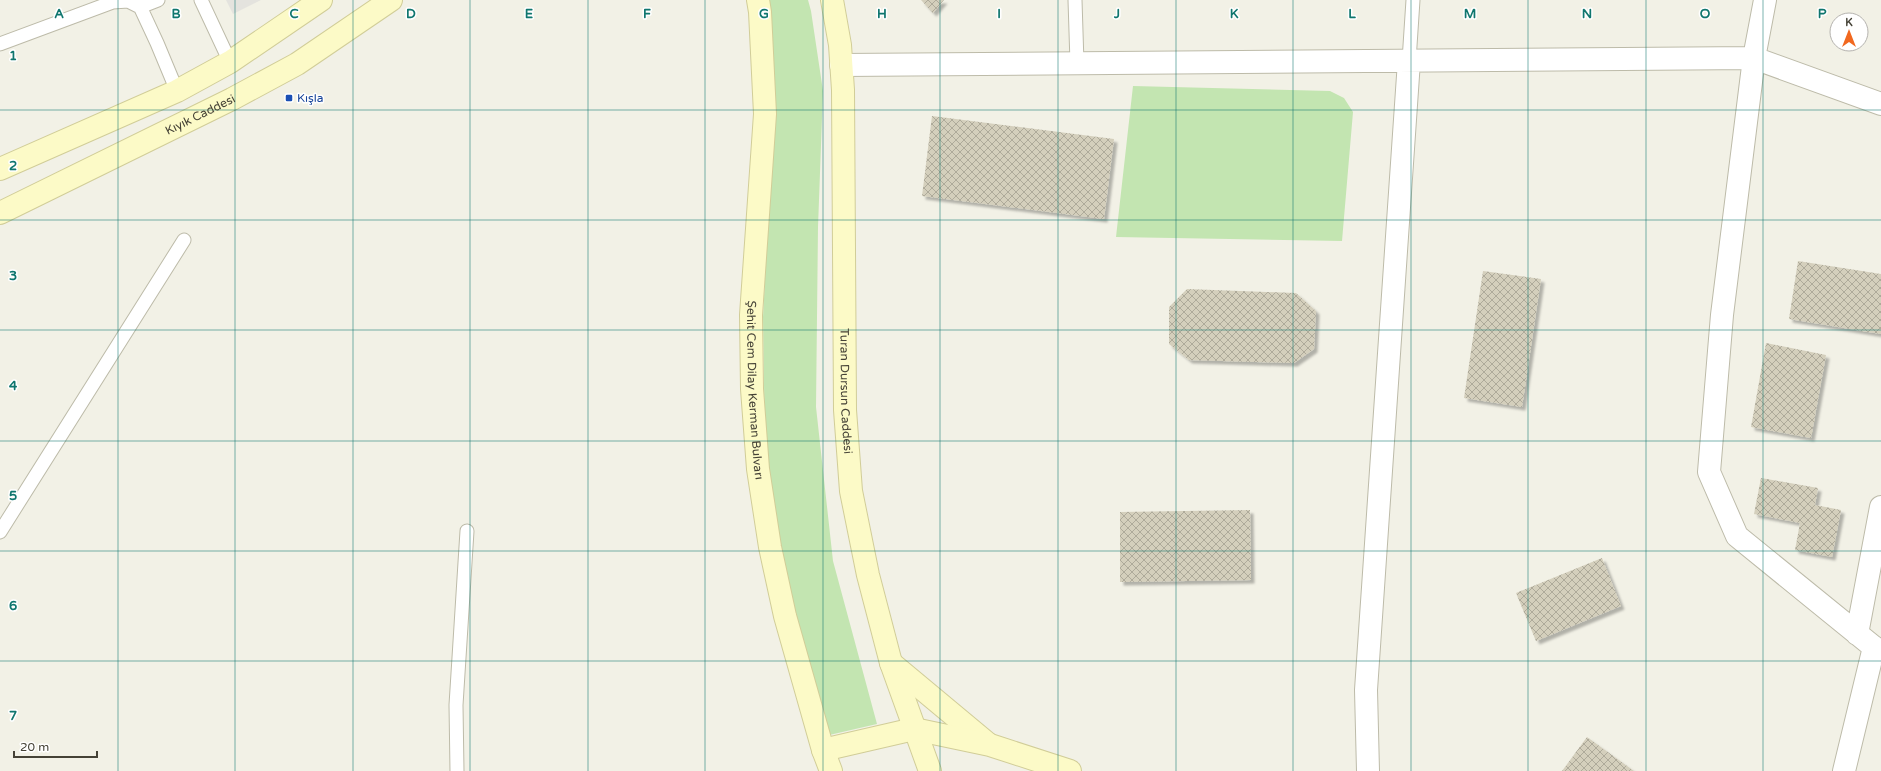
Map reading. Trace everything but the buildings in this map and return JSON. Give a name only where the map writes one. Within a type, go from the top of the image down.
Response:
[{"type":"main road","points":[[0,169],[177,91],[230,62],[321,0]]},
{"type":"main road","name":"Kıyık Caddesi","points":[[0,213],[232,99],[297,64],[391,0]]},
{"type":"main road","name":"Şehit Cem Dilay Kerman Bulvarı","points":[[758,0],[761,20],[765,114],[751,315],[752,389],[758,469],[770,547],[785,616],[823,750],[831,771]]},
{"type":"main road","name":"Turan Dursun Caddesi","points":[[832,0],[840,45],[841,65],[845,410],[851,491],[868,575],[891,663],[930,771]]},
{"type":"main road","points":[[891,663],[990,745]]},
{"type":"main road","points":[[823,750],[914,729],[990,745],[1070,771]]},
{"type":"street","points":[[1765,0],[1754,58],[1722,315],[1709,472],[1737,536],[1877,650],[1844,771]]},
{"type":"street","points":[[841,65],[1754,58],[1881,104]]},
{"type":"street","points":[[1368,771],[1366,690],[1409,61]]},
{"type":"street","points":[[1857,634],[1881,507]]},
{"type":"lane","points":[[0,44],[113,2],[128,1],[138,4],[158,0]]},
{"type":"lane","points":[[201,0],[230,62]]},
{"type":"lane","points":[[1075,0],[1077,63]]},
{"type":"lane","points":[[1409,61],[1413,0]]},
{"type":"lane","points":[[138,4],[157,43],[177,91]]},
{"type":"lane","points":[[0,532],[184,240]]},
{"type":"lane","points":[[457,771],[456,705],[467,530]]},
{"type":"green space","points":[[763,0],[808,0],[811,11],[823,91],[818,227],[816,407],[833,561],[877,724],[825,736],[783,563],[765,452],[763,317],[771,167]]},
{"type":"green space","points":[[1133,86],[1330,91],[1344,98],[1353,112],[1342,241],[1116,237]]},
{"type":"shaded area","points":[[226,0],[261,0],[233,14]]},
{"type":"place","name":"Kışla","points":[[289,98]]}]
